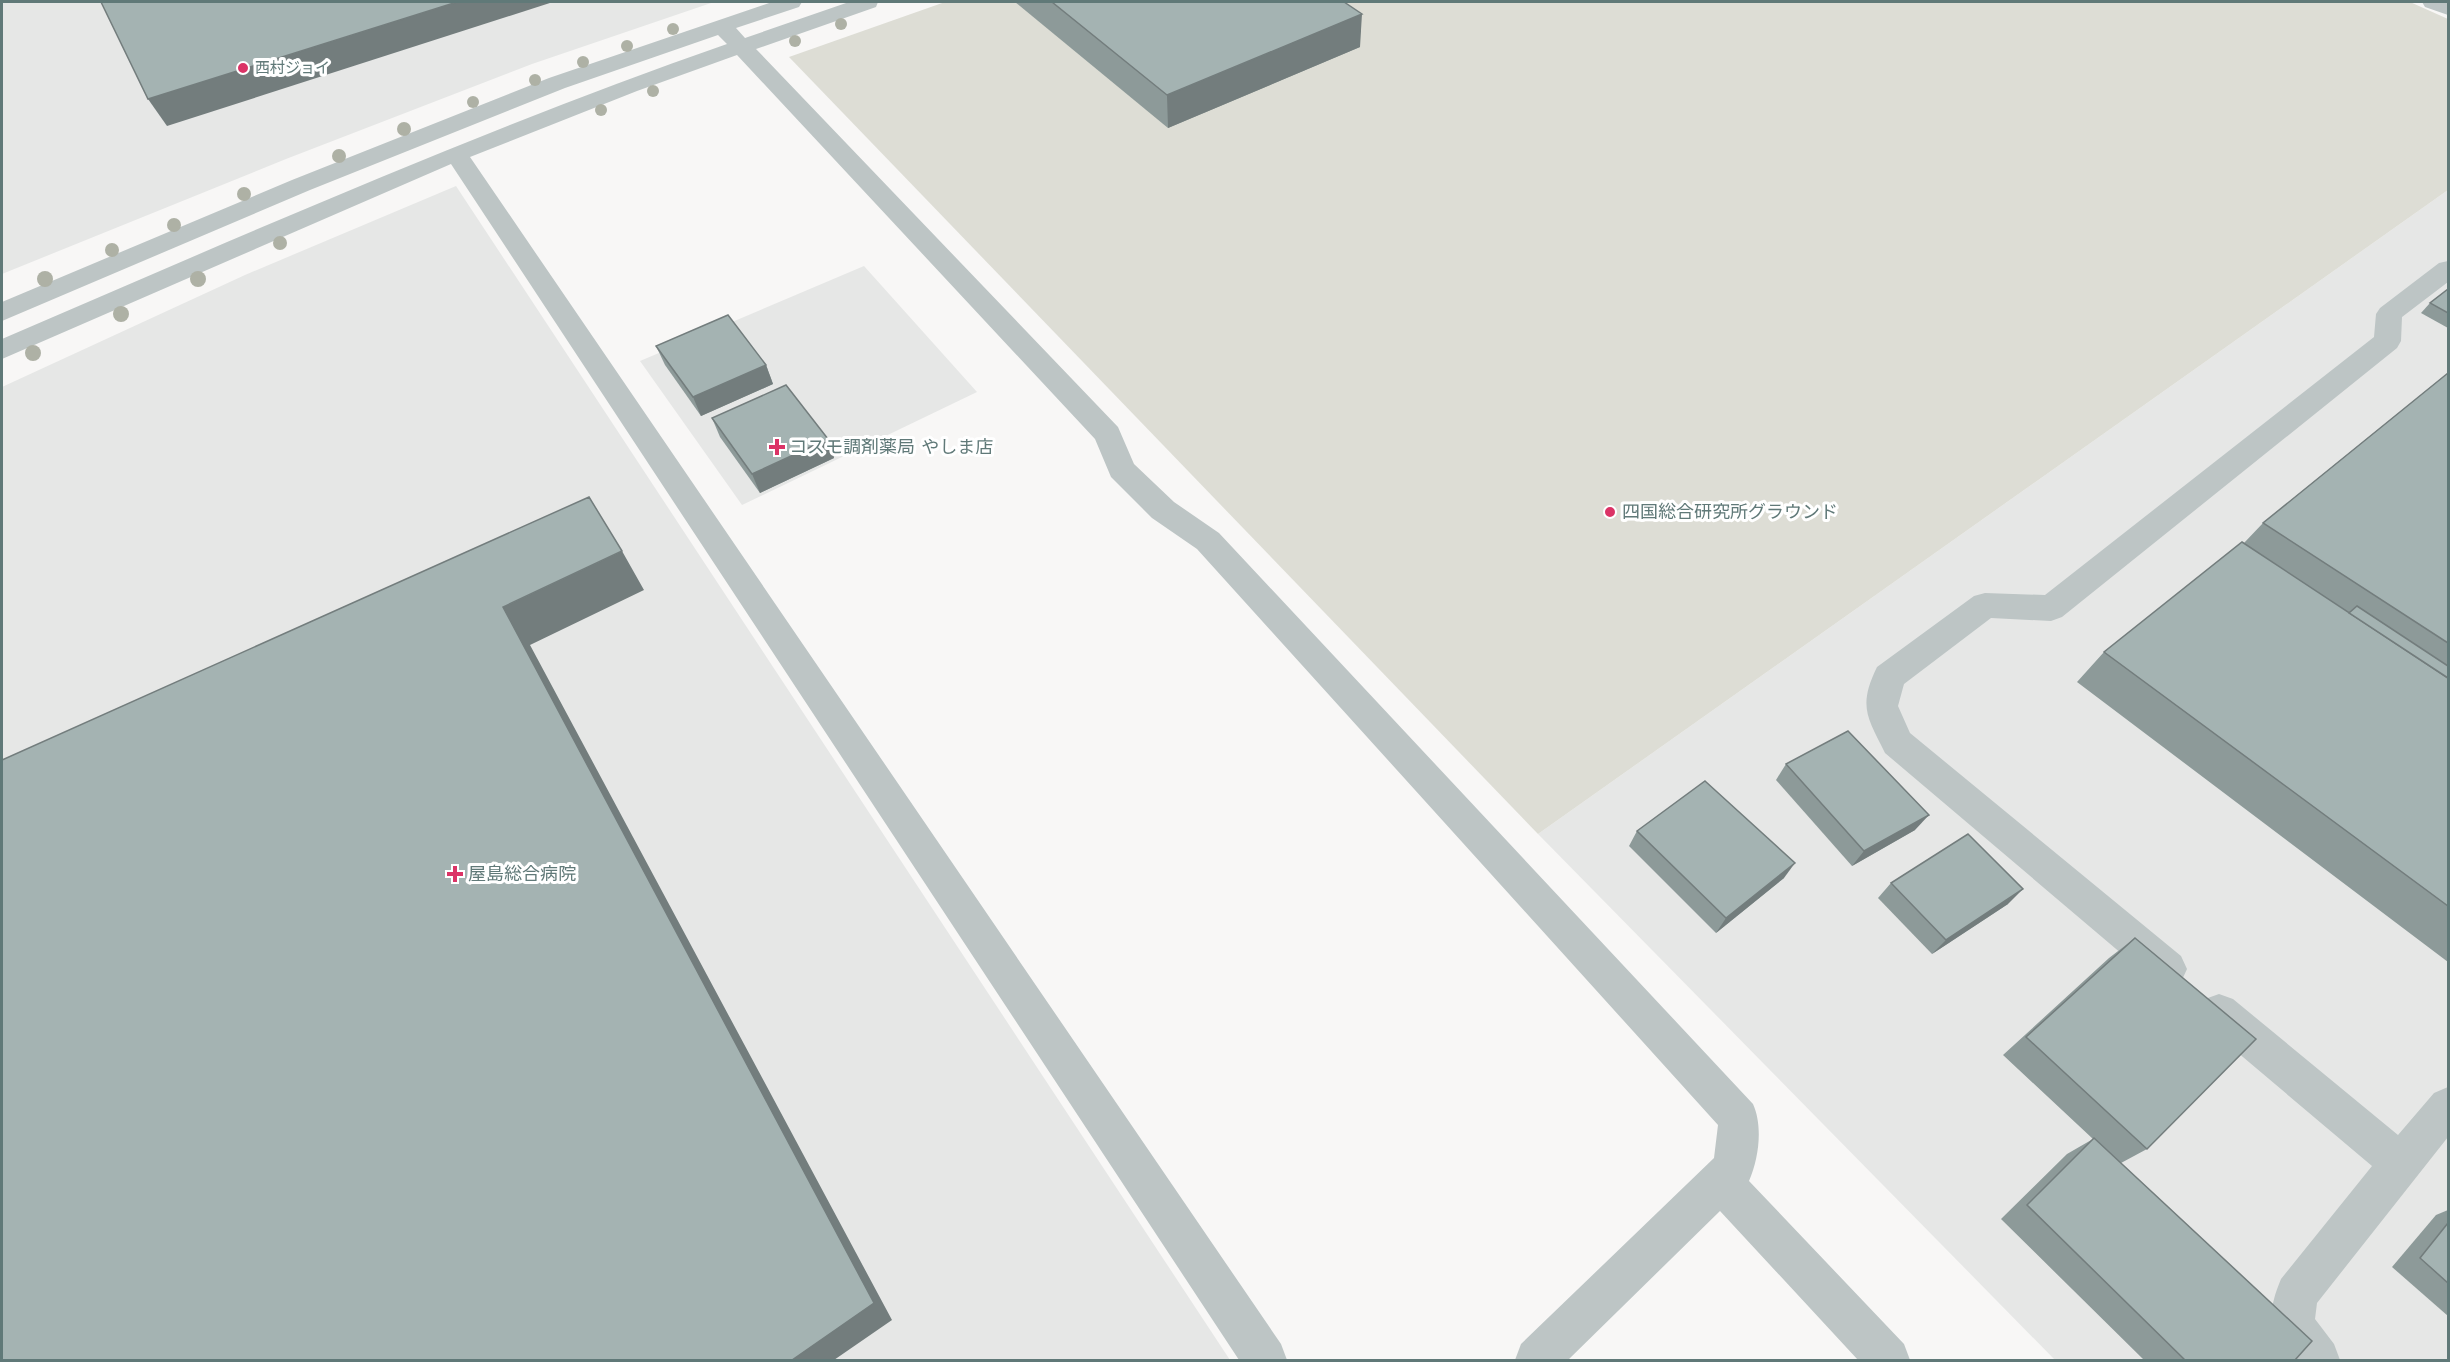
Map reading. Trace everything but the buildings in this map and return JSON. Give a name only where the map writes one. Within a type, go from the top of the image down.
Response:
[{"type":"street","points":[[2,350],[309,215],[732,36],[791,2]]},
{"type":"street","points":[[2,312],[421,137],[557,83],[868,2]]},
{"type":"street","points":[[2433,2],[2448,9]]},
{"type":"street","points":[[732,36],[1108,434],[1120,469],[1163,510],[1208,542],[1739,1118],[1734,1168],[1537,1360]]},
{"type":"street","points":[[456,153],[1265,1360]]},
{"type":"street","points":[[2400,1162],[1897,743],[1881,706],[1889,677],[1985,605],[2051,608],[2387,341],[2389,314],[2448,269]]},
{"type":"street","points":[[2318,1360],[2292,1325],[2296,1294],[2400,1162],[2448,1107]]},
{"type":"street","points":[[1720,1180],[1888,1360]]},
{"type":"shaded area","points":[[2,2],[714,2],[532,64],[286,159],[2,274]]},
{"type":"shaded area","name":"四国総合研究所グラウンド","points":[[945,2],[2410,2],[2448,19],[2448,190],[1538,834],[789,57]]},
{"type":"shaded area","name":"屋島総合病院","points":[[456,186],[1230,1360],[2,1360],[2,387],[245,275]]},
{"type":"shaded area","points":[[2448,190],[2448,1360],[2055,1360],[1538,834]]},
{"type":"shaded area","points":[[864,266],[977,392],[742,505],[640,361]]},
{"type":"place","name":"西村ジョイ","points":[[243,68]]},
{"type":"place","name":"コスモ調剤薬局 やしま店","points":[[777,447]]},
{"type":"place","name":"四国総合研究所グラウンド","points":[[1610,512]]},
{"type":"place","name":"屋島総合病院","points":[[455,874]]}]
